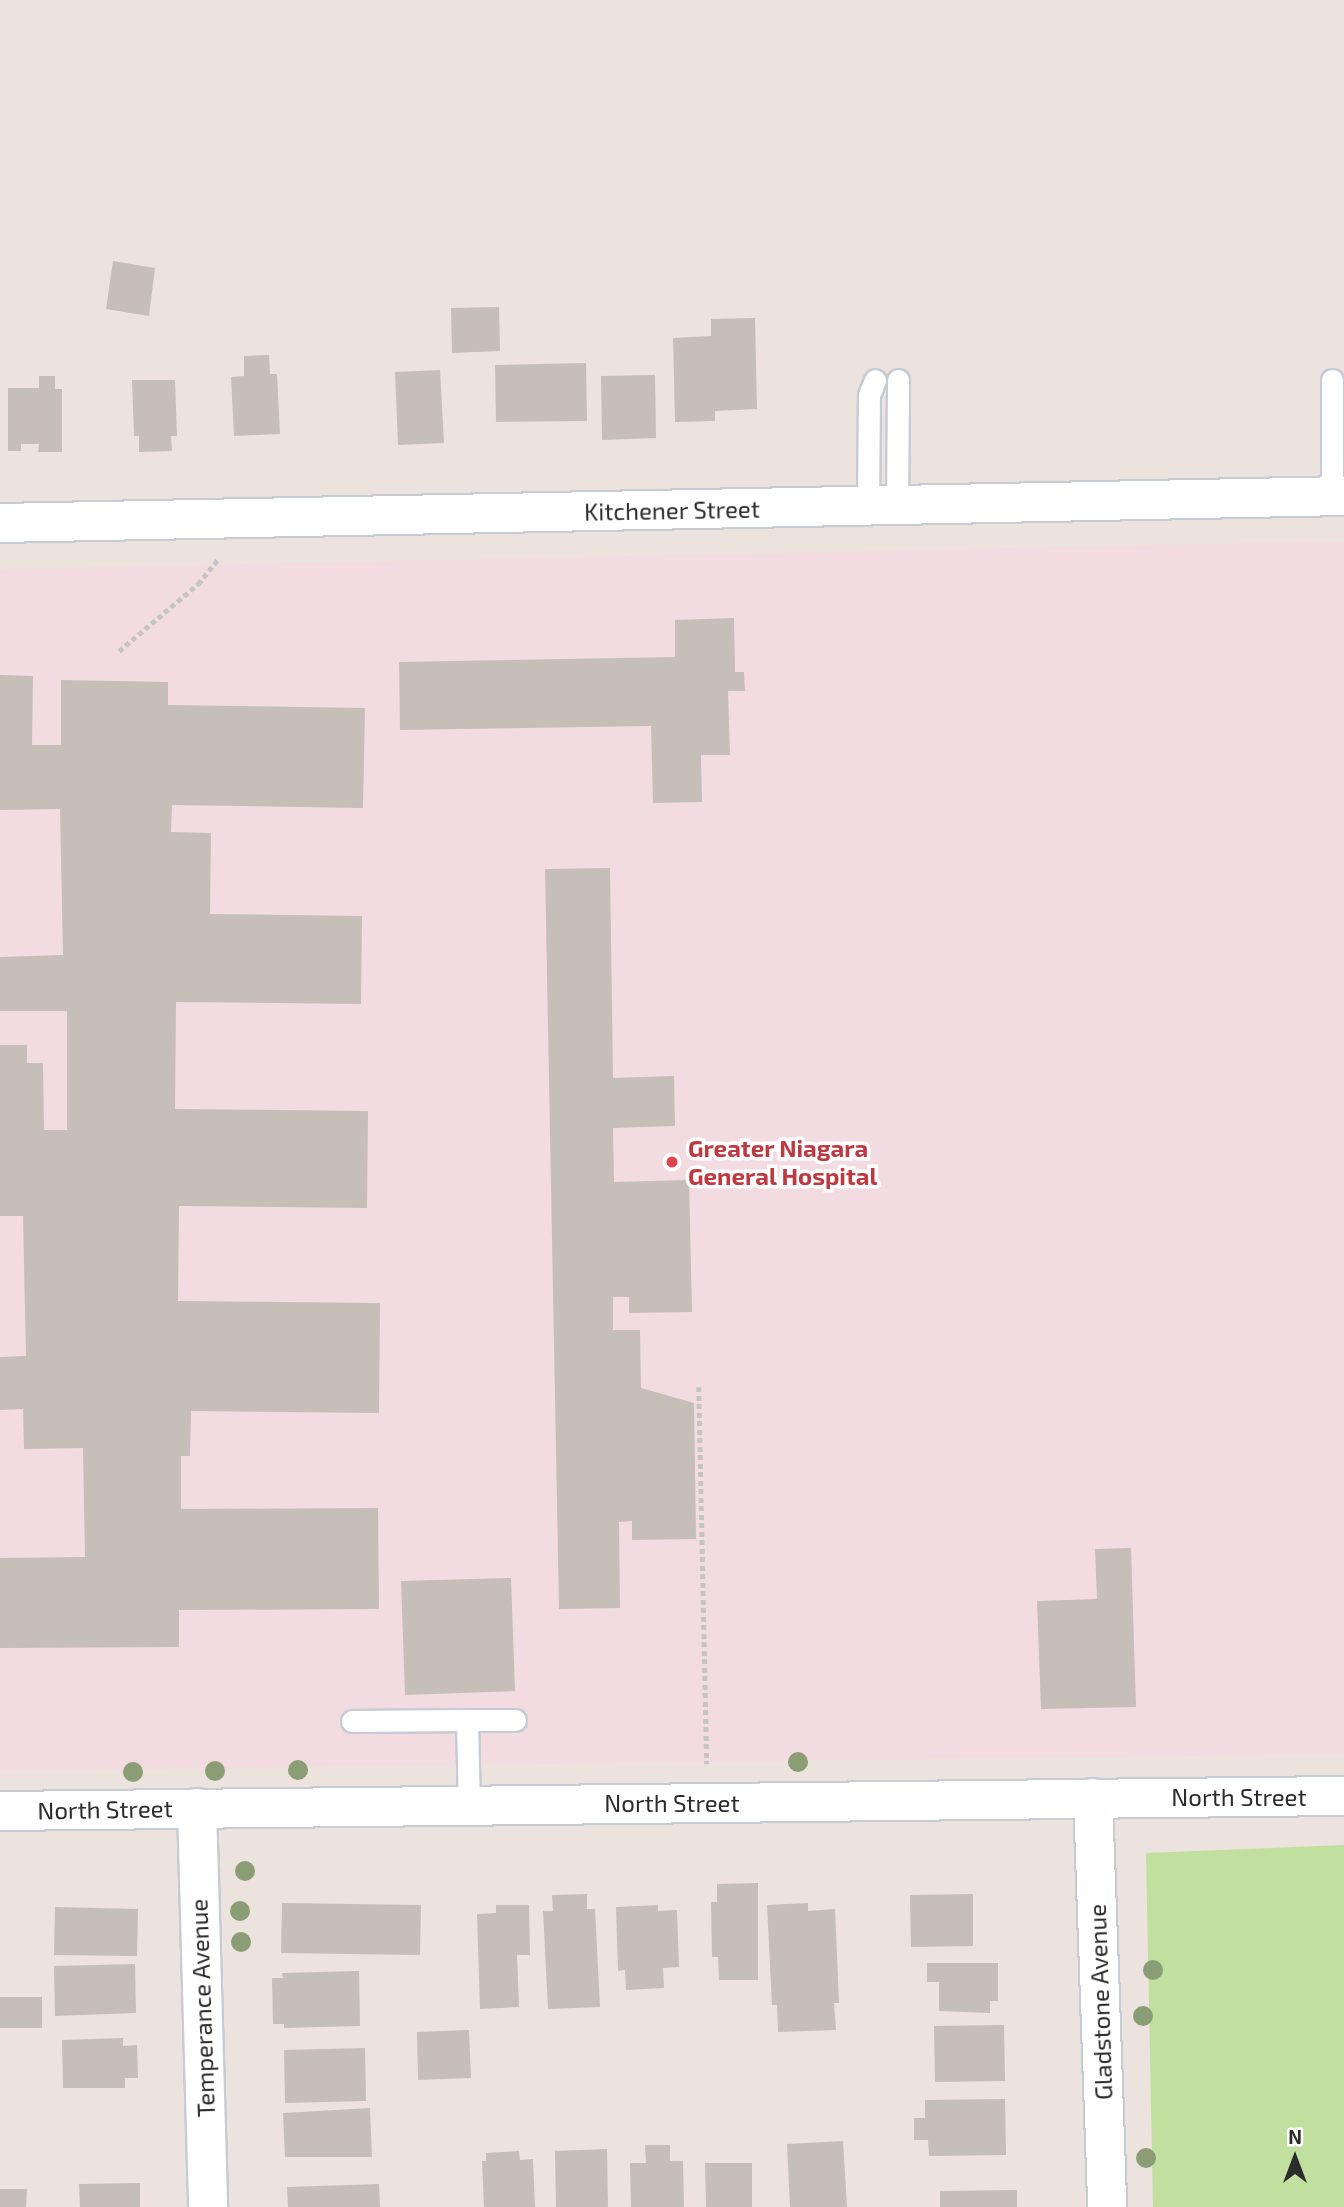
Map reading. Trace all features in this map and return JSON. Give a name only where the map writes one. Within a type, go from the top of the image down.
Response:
[{"type":"street","name":"Kitchener Street","points":[[0,523],[1338,496]]},
{"type":"street","name":"North Street","points":[[0,1811],[1344,1796]]},
{"type":"street","name":"Gladstone Avenue","points":[[1093,1798],[1107,2207]]},
{"type":"street","name":"Temperance Avenue","points":[[197,1808],[208,2207]]},
{"type":"lane","points":[[876,380],[869,395],[883,506]]},
{"type":"lane","points":[[883,506],[898,380]]},
{"type":"lane","points":[[1332,380],[1338,496]]},
{"type":"lane","points":[[467,1720],[469,1805]]},
{"type":"lane","points":[[352,1721],[515,1720]]},
{"type":"path","points":[[119,651],[198,584],[251,518]]},
{"type":"path","points":[[699,1387],[708,1803]]},
{"type":"shaded area","name":"Greater Niagara General Hospital","points":[[1344,541],[1344,1754],[0,1771],[0,569]]},
{"type":"green space","points":[[1344,1845],[1344,2207],[1153,2207],[1146,1853]]},
{"type":"building","points":[[113,261],[155,268],[149,316],[106,309]]},
{"type":"building","points":[[499,307],[500,351],[452,353],[451,308]]},
{"type":"building","points":[[755,318],[757,409],[715,411],[715,421],[675,422],[673,338],[711,336],[711,319]]},
{"type":"building","points":[[269,355],[270,374],[277,374],[280,434],[234,436],[231,377],[244,376],[244,356]]},
{"type":"building","points":[[586,363],[587,421],[496,422],[495,365]]},
{"type":"building","points":[[440,370],[444,443],[398,445],[395,372]]},
{"type":"building","points":[[655,375],[656,438],[602,440],[601,376]]},
{"type":"building","points":[[39,376],[55,376],[55,389],[62,389],[62,452],[38,452],[39,444],[21,444],[21,451],[8,451],[8,388],[39,388]]},
{"type":"building","points":[[132,380],[175,380],[177,436],[171,436],[172,451],[139,452],[139,436],[134,436]]},
{"type":"building","points":[[734,618],[735,672],[744,672],[745,691],[728,691],[730,755],[701,755],[702,802],[653,803],[651,726],[400,730],[399,662],[675,657],[675,620]]},
{"type":"building","points":[[0,675],[33,676],[32,745],[61,745],[61,680],[168,682],[168,705],[365,708],[363,808],[172,805],[171,832],[211,833],[210,914],[362,916],[361,1004],[176,1002],[175,1109],[368,1111],[367,1208],[179,1206],[178,1301],[380,1303],[379,1413],[191,1411],[190,1456],[181,1456],[181,1509],[378,1508],[379,1609],[179,1610],[179,1647],[0,1648],[0,1558],[85,1557],[83,1448],[24,1449],[23,1409],[0,1410],[0,1357],[26,1356],[23,1216],[0,1216],[0,1045],[27,1045],[27,1063],[43,1063],[44,1130],[67,1130],[67,1011],[0,1011],[0,957],[63,955],[60,809],[0,810]]},
{"type":"building","points":[[610,868],[613,1078],[674,1076],[675,1126],[613,1128],[614,1182],[689,1180],[692,1312],[629,1313],[629,1297],[613,1297],[613,1330],[640,1330],[641,1388],[694,1403],[696,1539],[632,1540],[632,1521],[619,1522],[620,1608],[559,1609],[545,869]]},
{"type":"building","points":[[1131,1548],[1136,1707],[1041,1709],[1037,1601],[1097,1599],[1095,1549]]},
{"type":"building","points":[[511,1578],[515,1691],[405,1695],[401,1581]]},
{"type":"building","points":[[758,1883],[758,1980],[719,1980],[718,1957],[712,1957],[711,1902],[717,1902],[717,1884]]},
{"type":"building","points":[[587,1894],[587,1909],[595,1909],[600,2007],[548,2009],[543,1911],[553,1911],[552,1895]]},
{"type":"building","points":[[973,1894],[973,1946],[911,1947],[910,1895]]},
{"type":"building","points":[[282,1903],[421,1905],[420,1955],[281,1953]]},
{"type":"building","points":[[808,1903],[808,1911],[835,1909],[839,2003],[834,2003],[836,2030],[778,2032],[777,2005],[772,2005],[767,1905]]},
{"type":"building","points":[[496,1905],[529,1905],[530,1955],[517,1955],[519,2007],[480,2009],[477,1914],[496,1913]]},
{"type":"building","points":[[658,1905],[658,1911],[677,1910],[679,1967],[663,1968],[664,1988],[626,1990],[625,1970],[618,1971],[616,1907]]},
{"type":"building","points":[[55,1907],[138,1909],[137,1956],[54,1955]]},
{"type":"building","points":[[927,1963],[998,1963],[998,2001],[990,2001],[990,2013],[939,2011],[939,1982],[927,1982]]},
{"type":"building","points":[[135,1964],[136,2013],[55,2016],[54,1966]]},
{"type":"building","points":[[359,1971],[360,2026],[284,2028],[284,2024],[273,2024],[272,1978],[283,1978],[282,1973]]},
{"type":"building","points":[[0,1997],[42,1997],[42,2028],[0,2028]]},
{"type":"building","points":[[1004,2025],[1005,2081],[935,2082],[934,2026]]},
{"type":"building","points":[[469,2030],[471,2078],[418,2080],[417,2032]]},
{"type":"building","points":[[123,2038],[123,2046],[137,2045],[138,2078],[125,2078],[125,2088],[63,2088],[62,2040]]},
{"type":"building","points":[[365,2048],[366,2101],[285,2103],[284,2050]]},
{"type":"building","points":[[1005,2099],[1006,2155],[929,2156],[928,2140],[914,2140],[914,2118],[925,2118],[925,2100]]},
{"type":"building","points":[[370,2108],[372,2157],[285,2157],[283,2113]]},
{"type":"building","points":[[843,2141],[847,2207],[790,2207],[787,2144]]},
{"type":"building","points":[[645,2145],[670,2145],[670,2161],[683,2161],[684,2207],[631,2207],[630,2163],[646,2163]]},
{"type":"building","points":[[607,2149],[608,2207],[556,2207],[555,2151]]},
{"type":"building","points":[[519,2151],[520,2160],[533,2159],[535,2207],[484,2207],[482,2161],[486,2161],[486,2153]]},
{"type":"building","points":[[705,2163],[752,2163],[752,2207],[706,2207]]},
{"type":"building","points":[[140,2183],[140,2207],[80,2207],[79,2184]]},
{"type":"building","points":[[379,2184],[380,2207],[288,2207],[287,2187]]},
{"type":"building","points":[[0,2189],[27,2189],[26,2207],[0,2207]]},
{"type":"building","points":[[1017,2190],[1017,2207],[940,2207],[940,2191]]},
{"type":"place","name":"Greater Niagara General Hospital","points":[[672,1162]]}]
